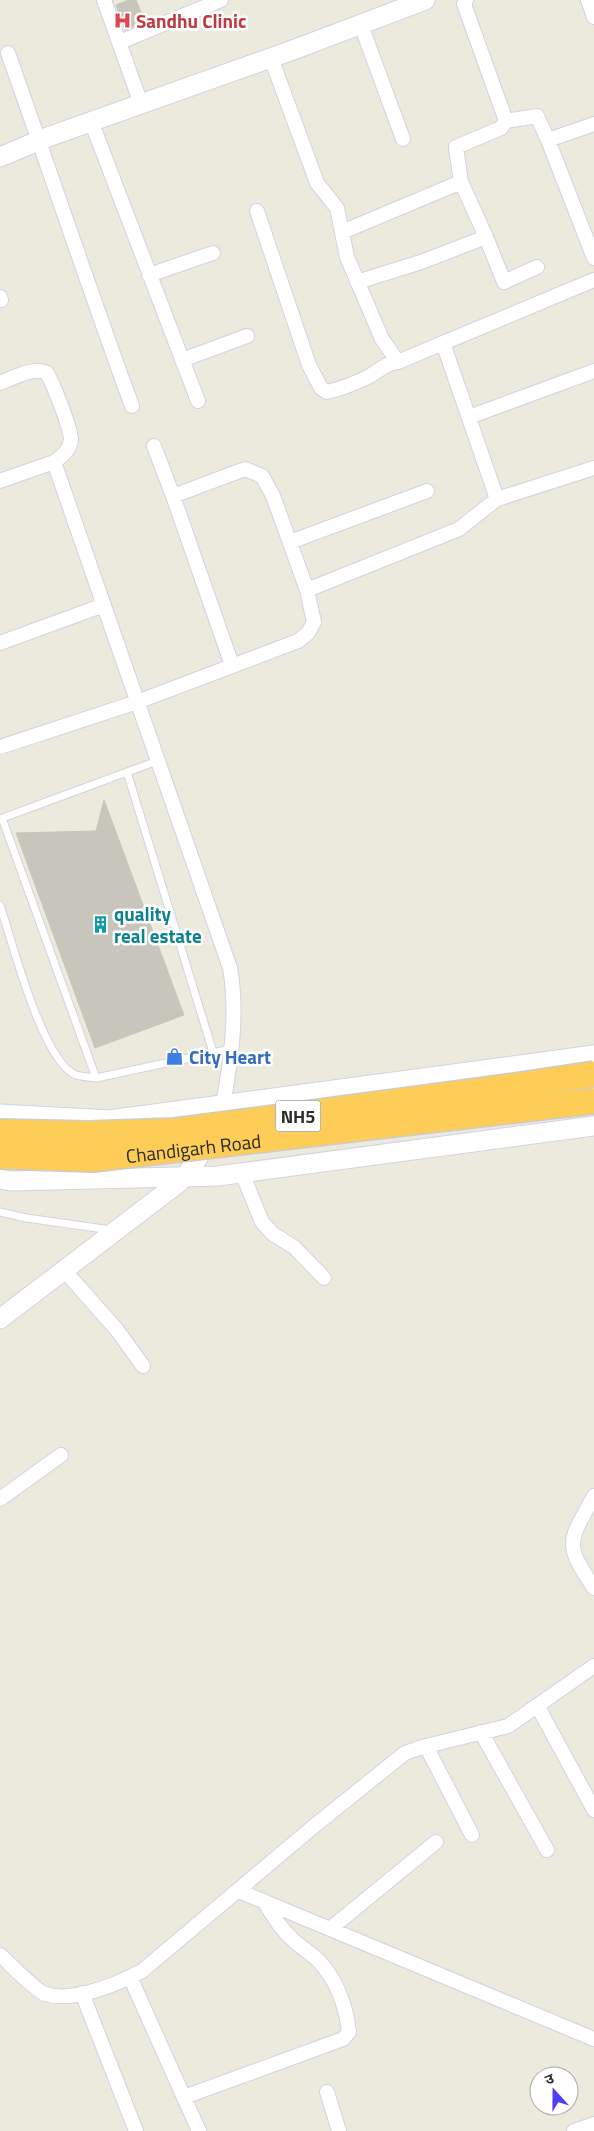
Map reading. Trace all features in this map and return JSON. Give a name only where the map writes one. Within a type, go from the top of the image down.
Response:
[{"type":"highway","name":"NH5","points":[[0,1132],[89,1134],[175,1131],[594,1074]]},
{"type":"highway","name":"Chandigarh Road","points":[[0,1156],[93,1159],[594,1101]]},
{"type":"main road","points":[[0,157],[39,140],[271,58],[424,0]]},
{"type":"main road","points":[[0,1114],[109,1120],[594,1055]]},
{"type":"main road","points":[[0,1319],[186,1176],[210,1138],[223,1104]]},
{"type":"main road","points":[[0,1179],[218,1176],[594,1126]]},
{"type":"street","points":[[104,0],[141,104]]},
{"type":"street","points":[[120,42],[221,0]]},
{"type":"street","points":[[466,0],[464,4],[506,121]]},
{"type":"street","points":[[588,0],[594,17]]},
{"type":"street","points":[[361,25],[403,139]]},
{"type":"street","points":[[8,53],[80,263],[132,406]]},
{"type":"street","points":[[271,58],[317,183],[338,208],[347,257],[357,282],[382,339],[398,362]]},
{"type":"street","points":[[537,267],[504,282],[461,182],[456,147],[501,128],[506,121],[537,116],[588,227],[594,258]]},
{"type":"street","points":[[91,122],[198,401]]},
{"type":"street","points":[[548,140],[594,124]]},
{"type":"street","points":[[342,232],[461,182]]},
{"type":"street","points":[[257,211],[309,365],[320,388],[327,392],[342,388],[367,377],[391,362],[398,362],[594,280]]},
{"type":"street","points":[[357,282],[421,262],[486,237]]},
{"type":"street","points":[[149,275],[213,253]]},
{"type":"street","points":[[182,360],[247,336]]},
{"type":"street","points":[[443,343],[497,499]]},
{"type":"street","points":[[0,383],[35,371],[47,372],[71,440],[65,454],[54,462],[0,481]]},
{"type":"street","points":[[469,417],[594,371]]},
{"type":"street","points":[[154,446],[232,665]]},
{"type":"street","points":[[54,462],[230,968],[233,1001],[231,1049],[223,1104]]},
{"type":"street","points":[[0,747],[137,702],[298,641],[308,633],[314,622],[307,590],[273,496],[262,476],[244,468],[173,496]]},
{"type":"street","points":[[307,590],[459,530],[497,499],[594,468]]},
{"type":"street","points":[[290,542],[427,491]]},
{"type":"street","points":[[0,644],[104,605]]},
{"type":"street","points":[[242,1173],[262,1222],[273,1234],[294,1247],[324,1278]]},
{"type":"street","points":[[64,1270],[117,1330],[143,1366]]},
{"type":"street","points":[[0,1499],[61,1455]]},
{"type":"street","points":[[594,1496],[573,1535],[572,1547],[574,1557],[594,1588]]},
{"type":"street","points":[[0,1956],[44,1994],[91,1993],[130,1977],[142,1971],[313,1827],[406,1753],[426,1746],[508,1726],[538,1707],[594,1666]]},
{"type":"street","points":[[538,1707],[593,1807]]},
{"type":"street","points":[[482,1732],[547,1850]]},
{"type":"street","points":[[426,1746],[472,1835]]},
{"type":"street","points":[[330,1929],[436,1842]]},
{"type":"street","points":[[239,1891],[594,2039]]},
{"type":"street","points":[[184,2097],[343,2039],[349,2032],[348,2018],[337,1986],[319,1960],[292,1939],[264,1902]]},
{"type":"street","points":[[130,1977],[199,2131]]},
{"type":"street","points":[[82,1993],[136,2131]]},
{"type":"street","points":[[327,2092],[339,2131]]},
{"type":"street","points":[[574,2131],[594,2124]]},
{"type":"lane","points":[[96,1078],[1,819],[157,761]]},
{"type":"lane","points":[[127,772],[213,1052]]},
{"type":"lane","points":[[0,905],[41,1028],[59,1060],[76,1075],[96,1078],[231,1049]]},
{"type":"lane","points":[[0,1212],[26,1218],[116,1230]]},
{"type":"building","points":[[129,0],[136,0],[145,22],[125,30],[116,5]]},
{"type":"building","name":"quality real estate","points":[[104,800],[184,1015],[95,1048],[16,833],[96,831]]},
{"type":"place","name":"Sandhu Clinic","points":[[122,20]]},
{"type":"place","name":"quality real estate","points":[[100,924]]},
{"type":"place","name":"City Heart","points":[[175,1056]]}]
